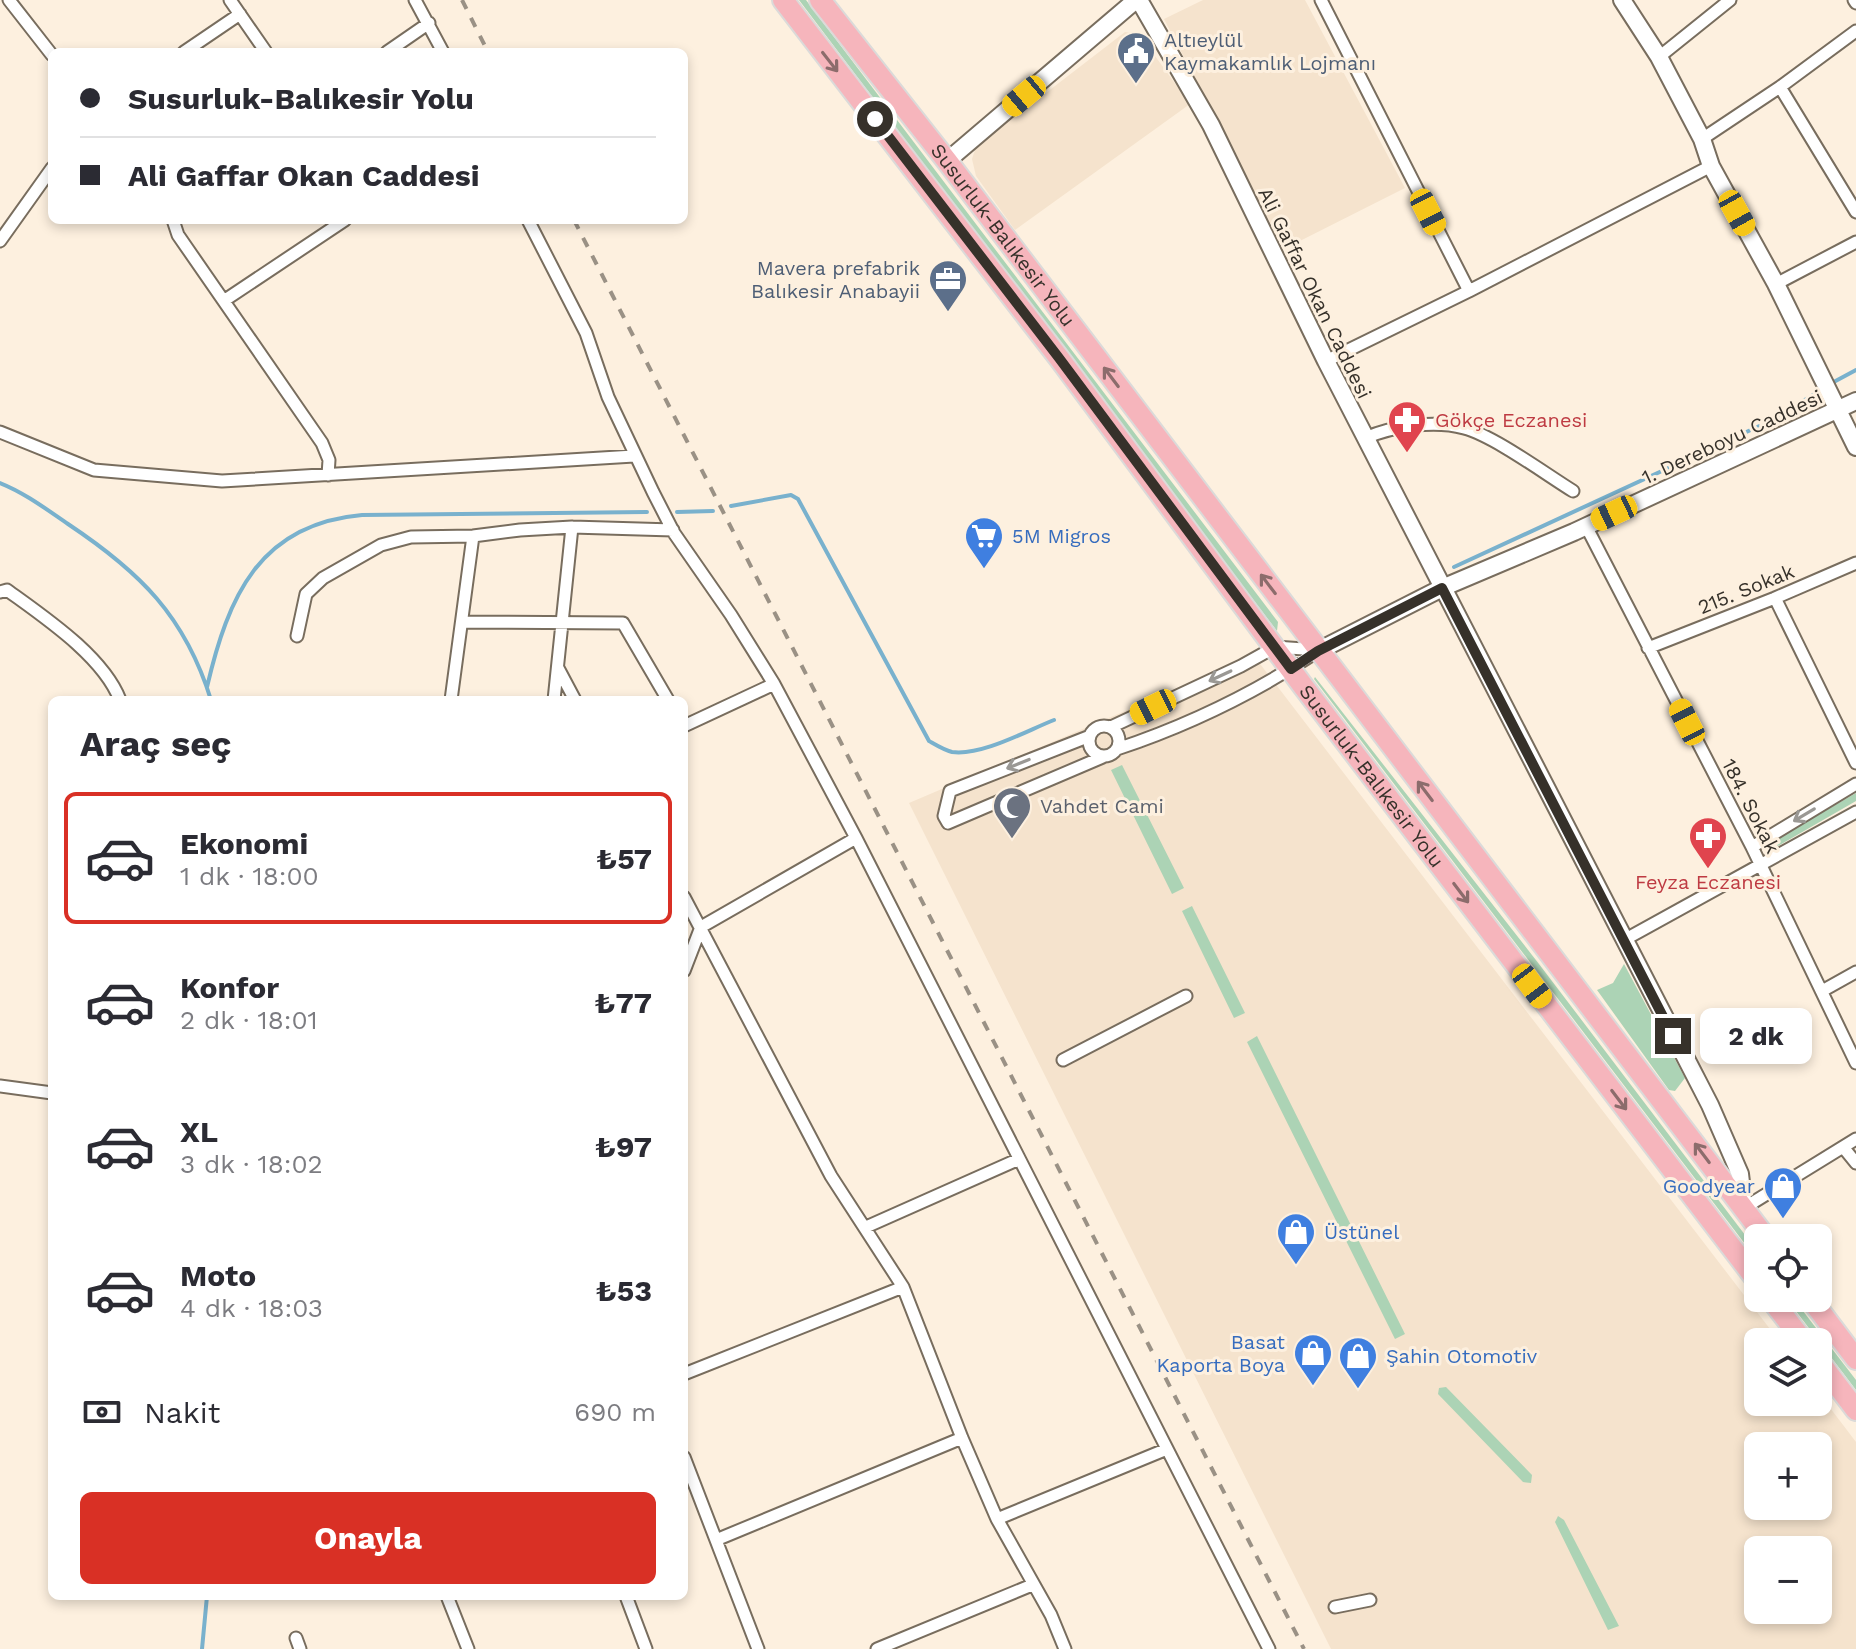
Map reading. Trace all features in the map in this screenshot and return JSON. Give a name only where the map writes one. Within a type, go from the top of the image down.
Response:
[{"type":"highway","name":"Susurluk-Balıkesir Yolu","points":[[783,0],[1059,358],[1291,669],[1744,1264]]},
{"type":"highway","name":"Susurluk-Balıkesir Yolu","points":[[820,0],[947,161],[1756,1224]]},
{"type":"highway","points":[[1781,1312],[1793,1328]]},
{"type":"highway","points":[[1821,1312],[1856,1359]]},
{"type":"highway","points":[[1832,1378],[1856,1410]]},
{"type":"main road","points":[[947,161],[1138,0]]},
{"type":"main road","name":"Ali Gaffar Okan Caddesi","points":[[1138,0],[1211,125],[1365,438],[1727,1139],[1740,1174],[1744,1208]]},
{"type":"main road","points":[[1622,0],[1659,57],[1702,139],[1711,166],[1776,284],[1856,447]]},
{"type":"main road","name":"1. Dereboyu Caddesi","points":[[1318,651],[1442,588],[1586,526],[1856,401]]},
{"type":"street","points":[[9,0],[48,50]]},
{"type":"street","points":[[230,0],[263,48]]},
{"type":"street","points":[[415,0],[441,48]]},
{"type":"street","points":[[1321,0],[1469,291]]},
{"type":"street","points":[[1659,57],[1730,0]]},
{"type":"street","points":[[190,48],[240,14]]},
{"type":"street","points":[[393,48],[429,23]]},
{"type":"street","points":[[1702,139],[1856,31]]},
{"type":"street","points":[[1780,87],[1856,212]]},
{"type":"street","points":[[1326,361],[1711,166]]},
{"type":"street","points":[[0,241],[48,174]]},
{"type":"street","points":[[174,224],[178,235],[322,443],[329,460],[328,475]]},
{"type":"street","points":[[225,300],[339,224]]},
{"type":"street","points":[[530,224],[586,333],[608,397],[634,456],[673,530],[774,684],[856,838],[1269,1649]]},
{"type":"street","points":[[1776,284],[1856,242]]},
{"type":"street","points":[[1365,438],[1383,430],[1430,425],[1463,427],[1482,435],[1573,491]]},
{"type":"street","points":[[0,432],[94,470],[222,481],[634,456]]},
{"type":"street","name":"184. Sokak","points":[[1586,526],[1752,847],[1856,1063]]},
{"type":"street","points":[[297,636],[306,594],[323,578],[381,545],[411,537],[473,536],[572,527],[673,530]]},
{"type":"street","points":[[554,696],[572,527]]},
{"type":"street","points":[[452,696],[473,536]]},
{"type":"street","name":"215. Sokak","points":[[1648,648],[1856,563]]},
{"type":"street","points":[[0,592],[7,590],[60,629],[113,682],[118,696]]},
{"type":"street","points":[[1775,598],[1856,763]]},
{"type":"street","points":[[462,622],[623,623],[666,696]]},
{"type":"street","points":[[1275,647],[1318,651],[1218,708],[948,823],[944,816],[950,791],[1090,736],[1101,726],[1111,727],[1275,647]]},
{"type":"street","points":[[558,668],[573,696]]},
{"type":"street","points":[[688,724],[774,684]]},
{"type":"street","points":[[1111,727],[1118,734],[1117,749]]},
{"type":"street","points":[[1090,736],[1092,750],[1105,756]]},
{"type":"street","points":[[1752,847],[1856,784]]},
{"type":"street","points":[[1624,940],[1856,812]]},
{"type":"street","points":[[688,961],[701,927],[856,838]]},
{"type":"street","points":[[688,904],[831,1176],[903,1287],[997,1519],[1051,1615],[1065,1649]]},
{"type":"street","points":[[1822,991],[1856,972]]},
{"type":"street","points":[[1063,1060],[1186,996]]},
{"type":"street","points":[[0,1086],[48,1092]]},
{"type":"street","points":[[1744,1208],[1856,1139]]},
{"type":"street","points":[[1843,1147],[1856,1163]]},
{"type":"street","points":[[866,1227],[1019,1159]]},
{"type":"street","points":[[688,1372],[903,1287]]},
{"type":"street","points":[[716,1540],[962,1438]]},
{"type":"street","points":[[997,1519],[1167,1449]]},
{"type":"street","points":[[688,1467],[758,1649]]},
{"type":"street","points":[[877,1649],[1032,1585]]},
{"type":"street","points":[[449,1600],[468,1649]]},
{"type":"street","points":[[628,1600],[646,1649]]},
{"type":"street","points":[[1335,1607],[1370,1600]]},
{"type":"shaded area","points":[[1203,0],[1305,0],[1405,188],[1284,249],[1164,19]]},
{"type":"shaded area","points":[[1125,32],[1139,34],[1190,104],[1015,230],[976,176],[972,159],[975,150]]},
{"type":"shaded area","points":[[1254,656],[1744,1295],[1744,1312],[1757,1312],[1769,1328],[1744,1328],[1744,1416],[1832,1416],[1832,1410],[1856,1442],[1856,1649],[1331,1649],[909,803]]},
{"type":"green space","points":[[799,0],[806,0],[1278,622],[1277,631]]},
{"type":"green space","points":[[1314,679],[1539,964],[1744,1234],[1744,1243]]},
{"type":"green space","points":[[1122,765],[1184,888],[1172,894],[1111,770]]},
{"type":"green space","points":[[1856,793],[1856,801],[1771,850],[1764,849],[1767,844]]},
{"type":"green space","points":[[1192,906],[1245,1013],[1234,1018],[1182,911]]},
{"type":"green space","points":[[1624,964],[1685,1078],[1675,1091],[1669,1090],[1597,990],[1613,983]]},
{"type":"green space","points":[[1257,1036],[1405,1334],[1395,1339],[1247,1042]]},
{"type":"green space","points":[[1797,1312],[1804,1312],[1816,1328],[1809,1328]]},
{"type":"green space","points":[[1832,1349],[1856,1380],[1856,1390],[1832,1358]]},
{"type":"green space","points":[[1446,1387],[1532,1475],[1531,1483],[1523,1482],[1438,1394],[1439,1388]]},
{"type":"green space","points":[[1558,1516],[1564,1520],[1619,1626],[1608,1630],[1555,1522]]},
{"type":"waterway","points":[[1830,384],[1856,370]]},
{"type":"waterway","points":[[1454,567],[1768,422],[1823,389]]},
{"type":"waterway","points":[[0,483],[27,496],[94,542],[157,598],[188,644],[210,696]]},
{"type":"waterway","points":[[731,506],[791,495],[798,499],[929,741],[952,752],[977,750],[1054,720]]},
{"type":"waterway","points":[[677,512],[713,511]]},
{"type":"waterway","points":[[207,687],[226,623],[238,595],[254,571],[273,550],[297,533],[327,521],[362,515],[647,512]]},
{"type":"waterway","points":[[202,1649],[207,1600]]},
{"type":"railway","points":[[462,0],[486,48]]},
{"type":"railway","points":[[576,224],[1304,1649]]},
{"type":"place","name":"Altıeylül Kaymakamlık Lojmanı","points":[[1136,85]]},
{"type":"place","name":"Mavera prefabrik Balıkesir Anabayii","points":[[948,313]]},
{"type":"place","name":"Gökçe Eczanesi","points":[[1407,454]]},
{"type":"place","name":"5M Migros","points":[[984,570]]},
{"type":"place","name":"Vahdet Cami","points":[[1012,840]]},
{"type":"place","name":"Feyza Eczanesi","points":[[1708,870]]},
{"type":"place","name":"Goodyear","points":[[1783,1220]]},
{"type":"place","name":"Üstünel","points":[[1296,1266]]},
{"type":"place","name":"Basat Kaporta Boya","points":[[1313,1387]]},
{"type":"place","name":"Şahin Otomotiv","points":[[1358,1390]]},
{"type":"route","points":[[875,119],[1059,358],[1291,669],[1318,651],[1442,588],[1673,1036]]}]
